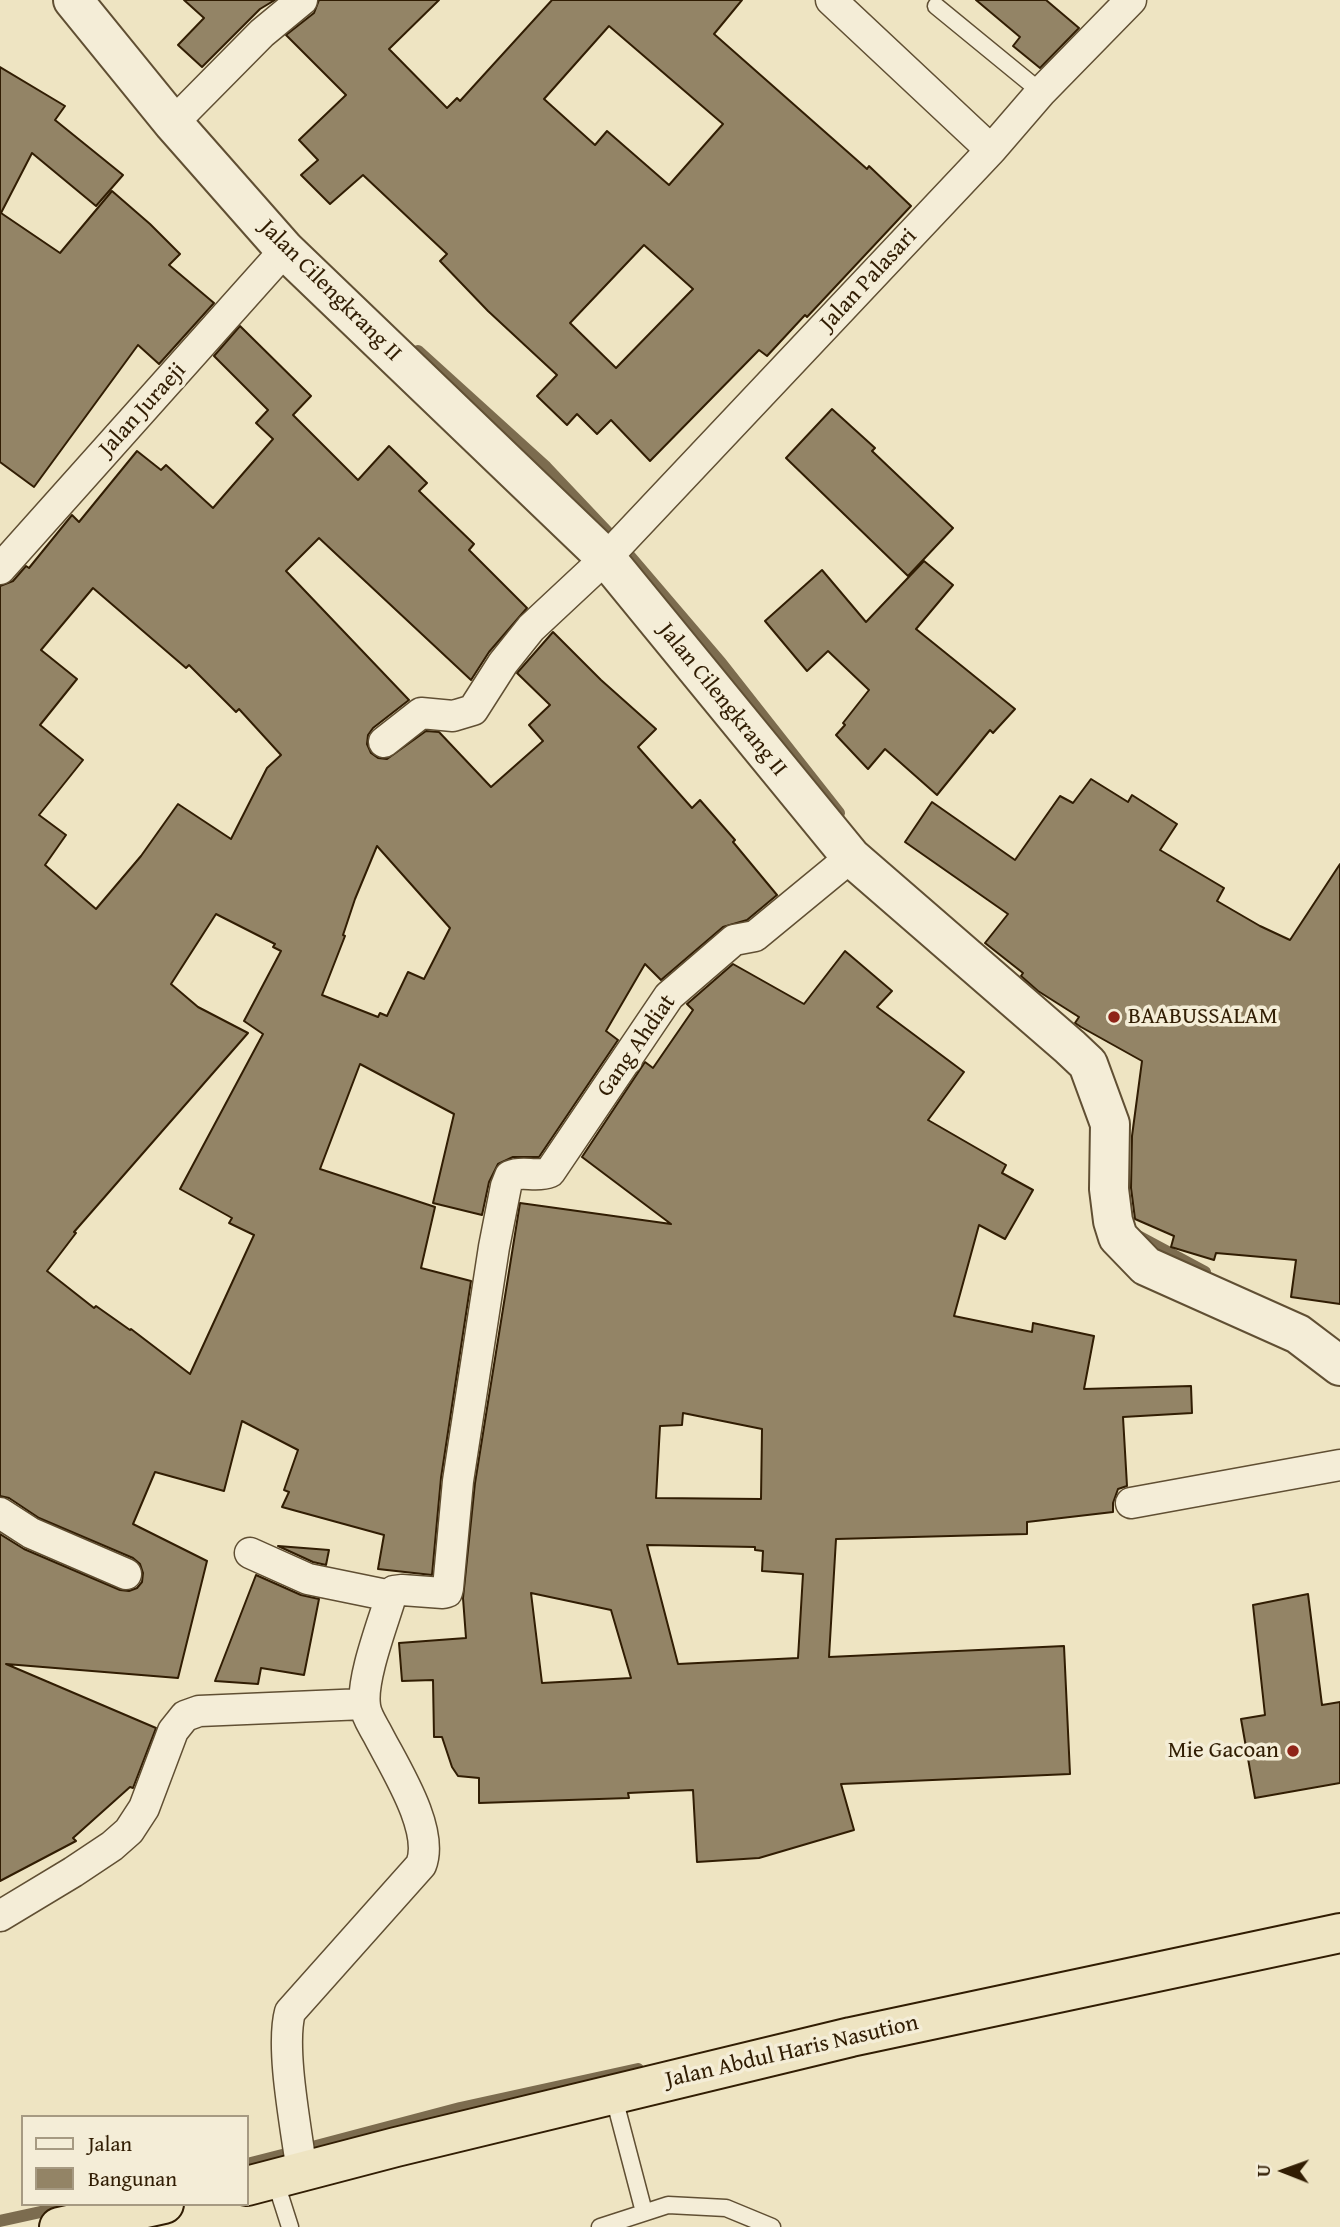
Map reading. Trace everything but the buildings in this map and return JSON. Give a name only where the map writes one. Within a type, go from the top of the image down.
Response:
[{"type":"highway","name":"Jalan Abdul Haris Nasution","points":[[275,2180],[396,2147],[851,2037],[1340,1933]]},
{"type":"highway","points":[[60,2227],[155,2206]]},
{"type":"street","name":"Jalan Cilengkrang II","points":[[73,0],[173,123],[285,250],[606,558],[851,857],[1087,1064],[1111,1124],[1109,1189],[1118,1237],[1146,1266],[1298,1334],[1340,1366]]},
{"type":"street","points":[[173,123],[262,33],[302,0]]},
{"type":"street","points":[[831,0],[991,150]]},
{"type":"street","name":"Jalan Palasari","points":[[384,742],[421,713],[453,716],[473,710],[503,663],[531,628],[606,558],[991,150],[1041,92],[1131,0]]},
{"type":"street","name":"Jalan Juraeji","points":[[0,569],[285,250]]},
{"type":"street","name":"Gang Ahdiat","points":[[391,1596],[394,1591],[402,1590],[447,1592],[458,1481],[506,1186],[510,1175],[518,1172],[540,1176],[550,1172],[669,996],[734,940],[755,936],[851,857]]},
{"type":"street","points":[[1131,1503],[1340,1465]]},
{"type":"street","points":[[0,1513],[31,1533],[126,1574]]},
{"type":"street","points":[[250,1553],[308,1579],[391,1596],[367,1681],[364,1704],[411,1799],[425,1843],[421,1865],[290,2012],[289,2058],[275,2180]]},
{"type":"street","points":[[0,1916],[73,1872],[129,1831],[144,1808],[173,1731],[185,1716],[199,1711],[364,1704]]},
{"type":"lane","points":[[936,6],[1041,92]]},
{"type":"lane","points":[[613,2094],[644,2212]]},
{"type":"lane","points":[[275,2180],[290,2227]]},
{"type":"lane","points":[[600,2227],[668,2205],[726,2208],[772,2227]]},
{"type":"waterway","points":[[418,351],[546,467],[617,542]]},
{"type":"waterway","points":[[621,546],[721,663],[839,813]]},
{"type":"waterway","points":[[1138,1236],[1205,1272]]},
{"type":"waterway","points":[[301,2150],[460,2108],[638,2069]]},
{"type":"waterway","points":[[248,2164],[298,2151]]},
{"type":"waterway","points":[[0,2221],[68,2206]]},
{"type":"place","name":"BAABUSSALAM","points":[[1114,1017]]},
{"type":"place","name":"Mie Gacoan","points":[[1293,1751]]}]
